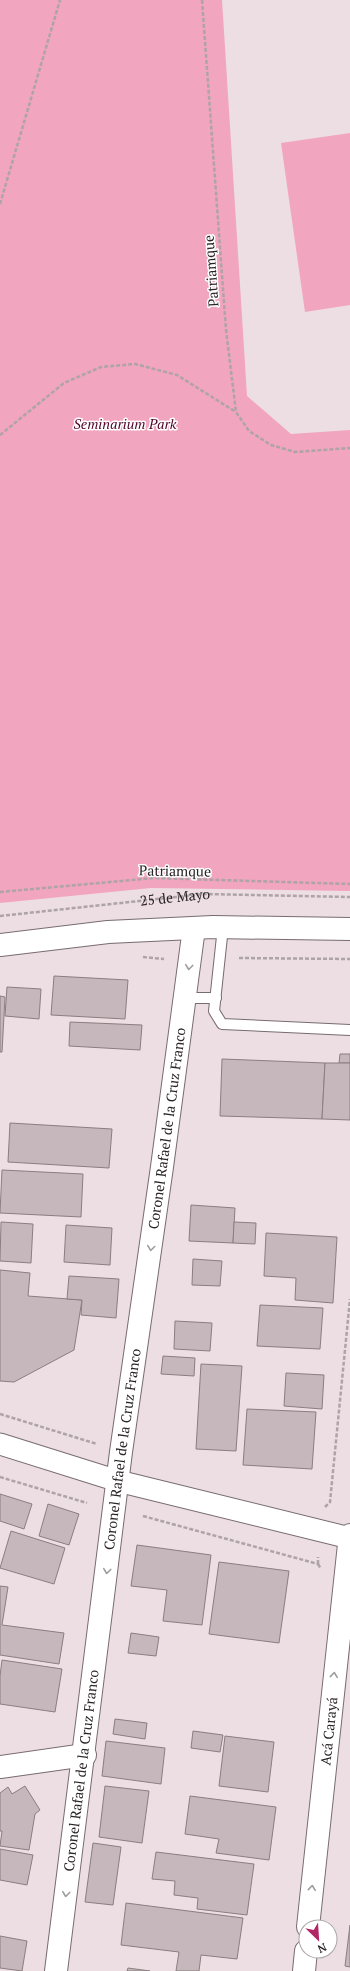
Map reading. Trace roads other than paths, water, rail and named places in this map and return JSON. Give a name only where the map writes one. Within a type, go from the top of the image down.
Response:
[{"type":"street","points":[[0,945],[108,932],[194,928],[223,927],[350,930]]},
{"type":"street","name":"Coronel Rafael de la Cruz Franco","points":[[56,1971],[85,1755],[118,1481],[194,928]]},
{"type":"street","points":[[0,1444],[118,1481],[350,1538]]},
{"type":"street","name":"Acá Carayá","points":[[309,1919],[350,1535]]},
{"type":"street","points":[[0,1767],[85,1755]]},
{"type":"street","points":[[304,1971],[305,1959]]},
{"type":"lane","points":[[223,927],[214,1011],[222,1024],[350,1030]]},
{"type":"lane","points":[[185,998],[216,998]]},
{"type":"park label","name":"Seminarium Park","points":[[125,424]]}]
